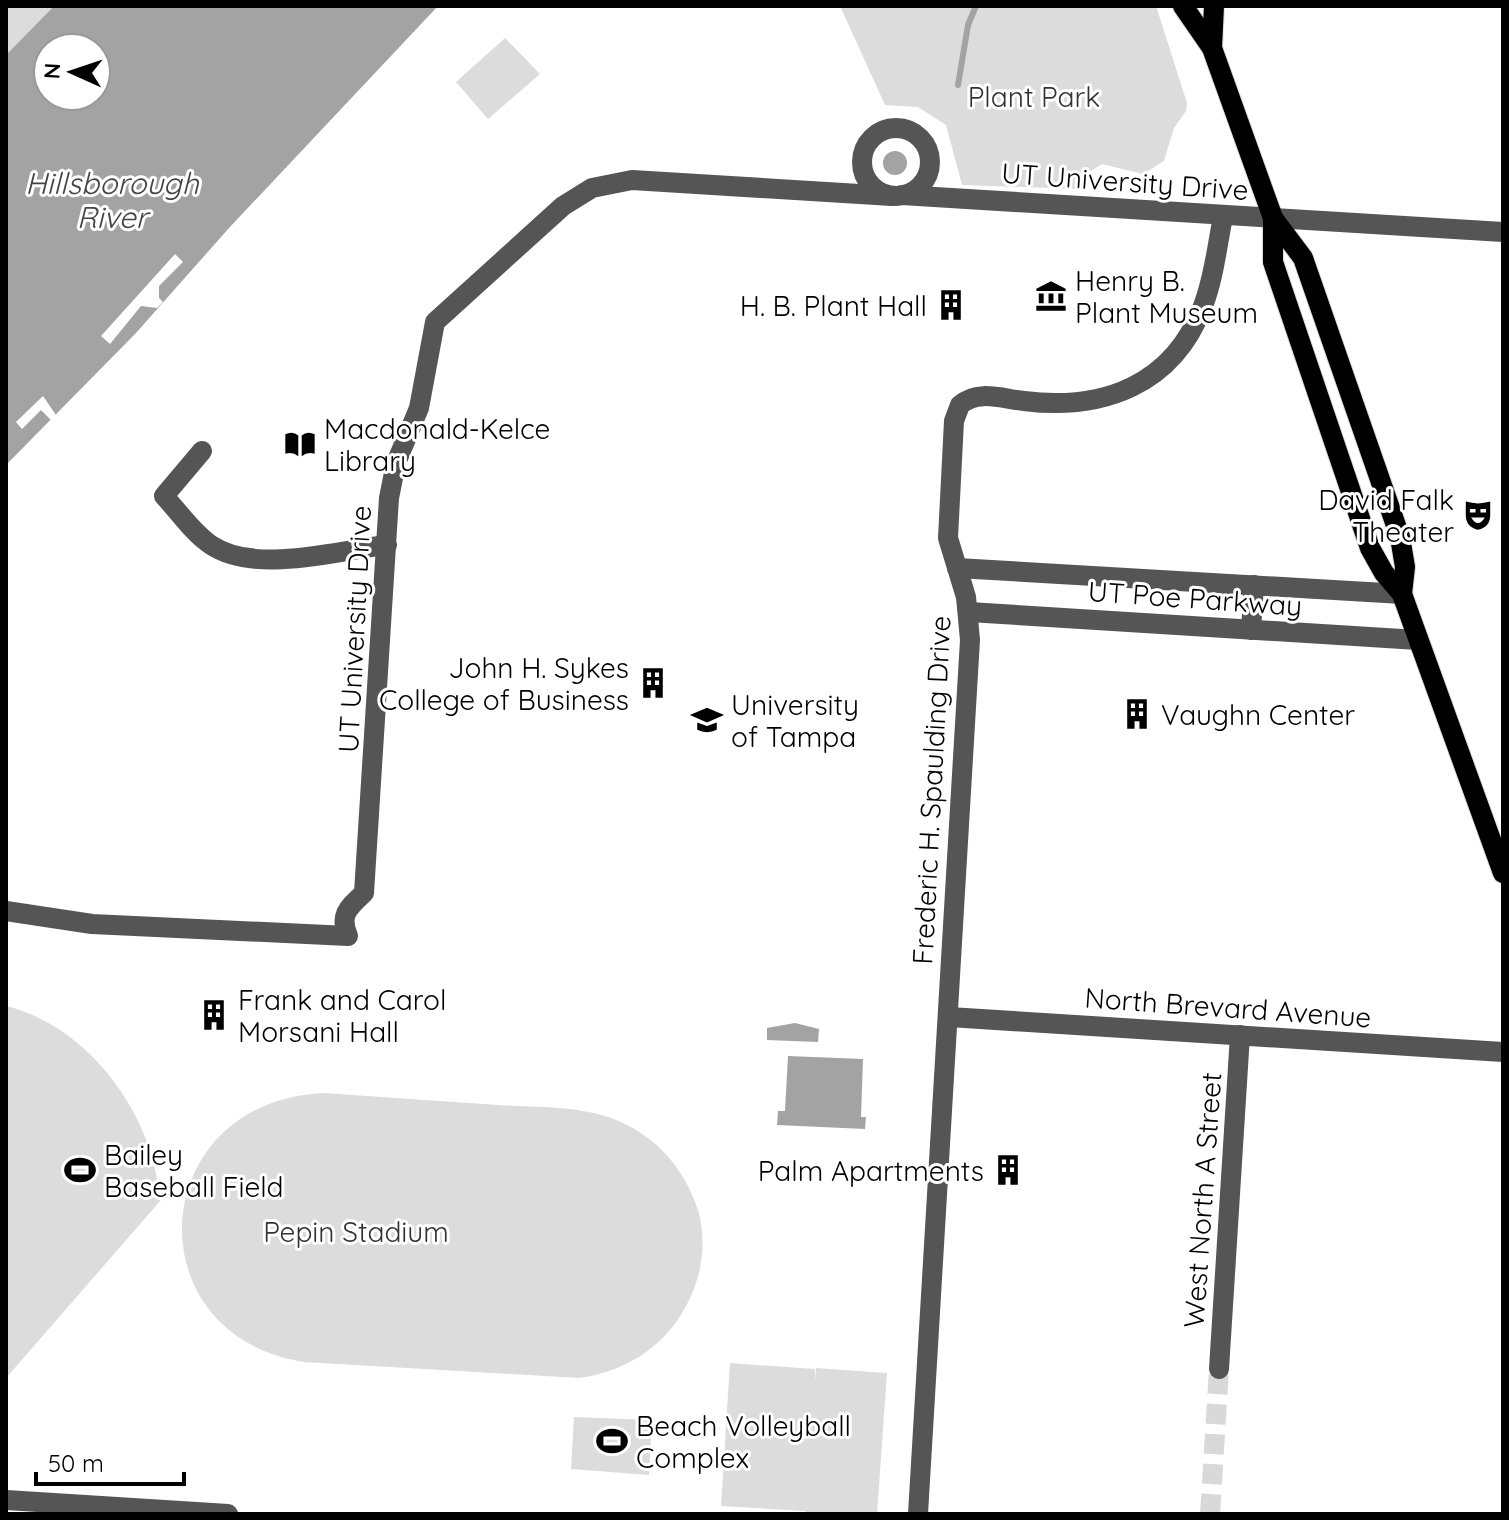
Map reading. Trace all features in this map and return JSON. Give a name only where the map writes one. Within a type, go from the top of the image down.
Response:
[{"type":"main road","points":[[1183,6],[1212,48],[1273,218],[1303,258],[1400,537],[1405,567],[1402,594]]},
{"type":"main road","points":[[1212,48],[1214,6]]},
{"type":"main road","points":[[1273,218],[1273,262],[1370,548],[1384,573],[1402,594],[1503,873]]},
{"type":"street","name":"UT University Drive","points":[[863,169],[864,148],[881,131],[893,128],[915,133],[924,141],[930,163],[948,185],[973,198]]},
{"type":"street","points":[[823,193],[845,184],[863,169],[873,187],[897,196],[921,185],[930,163]]},
{"type":"street","name":"UT University Drive","points":[[6,911],[92,924],[348,936],[342,923],[345,911],[364,893],[392,481],[419,408],[435,322],[563,206],[592,188],[622,180],[823,193],[973,198],[1223,217],[1503,232]]},
{"type":"street","name":"Frederic H. Spaulding Drive","points":[[918,1514],[949,1017],[969,612],[948,538],[954,421],[966,399],[988,396],[1084,403],[1118,393],[1161,368],[1186,338],[1204,305],[1223,217]]},
{"type":"street","points":[[202,451],[164,496],[216,548],[235,555],[290,559],[387,545]]},
{"type":"street","name":"UT Poe Parkway","points":[[957,568],[1402,594]]},
{"type":"street","points":[[1251,630],[1254,585]]},
{"type":"street","name":"UT Poe Parkway","points":[[969,612],[1418,640]]},
{"type":"street","name":"North Brevard Avenue","points":[[949,1017],[1503,1052]]},
{"type":"street","name":"West North A Street","points":[[1219,1369],[1240,1035]]},
{"type":"street","points":[[6,1500],[228,1514]]},
{"type":"green space","points":[[6,6],[54,6],[6,55]]},
{"type":"green space","name":"Plant Park","points":[[840,6],[1156,6],[1187,103],[1186,111],[1174,128],[1164,161],[1143,174],[1102,164],[1086,174],[1080,189],[962,185],[946,125],[918,107],[885,105]]},
{"type":"green space","points":[[505,38],[540,74],[488,119],[456,82]]},
{"type":"green space","name":"Bailey Baseball Field","points":[[6,1006],[30,1014],[73,1039],[108,1074],[136,1116],[146,1139],[161,1200],[6,1378]]},
{"type":"green space","name":"Pepin Stadium","points":[[323,1093],[578,1110],[608,1117],[647,1137],[667,1155],[683,1177],[699,1213],[701,1261],[691,1296],[682,1313],[660,1341],[646,1352],[615,1369],[579,1378],[304,1362],[248,1343],[209,1310],[187,1267],[182,1221],[193,1175],[221,1135],[264,1106]]},
{"type":"green space","points":[[730,1363],[815,1369],[815,1382],[816,1368],[887,1373],[877,1514],[808,1514],[805,1511],[721,1506]]},
{"type":"green space","name":"Beach Volleyball Complex","points":[[574,1417],[652,1420],[649,1475],[571,1469]]},
{"type":"water","name":"Hillsborough River","points":[[54,6],[438,6],[229,228],[136,333],[6,465],[6,55]]},
{"type":"water","points":[[895,151],[903,155],[907,163],[903,171],[895,175],[887,171],[883,163],[887,155]]},
{"type":"water","points":[[795,1023],[819,1029],[818,1042],[767,1040],[767,1028]]},
{"type":"water","points":[[788,1056],[863,1059],[861,1117],[866,1117],[865,1129],[777,1125],[778,1111],[785,1111]]},
{"type":"pier","points":[[175,254],[183,262],[159,286],[159,298],[163,302],[157,308],[141,306],[110,344],[101,336]]},
{"type":"pier","points":[[43,396],[56,415],[51,420],[41,410],[22,429],[16,422]]},
{"type":"waterway","points":[[958,85],[968,25],[976,6]]},
{"type":"tunnel","points":[[1210,1514],[1219,1369]]},
{"type":"place","name":"Henry B. Plant Museum","points":[[1051,296]]},
{"type":"place","name":"H. B. Plant Hall","points":[[951,305]]},
{"type":"place","name":"Macdonald-Kelce Library","points":[[300,444]]},
{"type":"place","name":"David Falk Theater","points":[[1478,515]]},
{"type":"place","name":"John H. Sykes College of Business","points":[[653,683]]},
{"type":"place","name":"Vaughn Center","points":[[1137,714]]},
{"type":"place","name":"University of Tampa","points":[[707,720]]},
{"type":"place","name":"Frank and Carol Morsani Hall","points":[[214,1015]]},
{"type":"place","name":"Bailey Baseball Field","points":[[80,1170]]},
{"type":"place","name":"Palm Apartments","points":[[1008,1170]]},
{"type":"place","name":"Beach Volleyball Complex","points":[[612,1441]]}]
